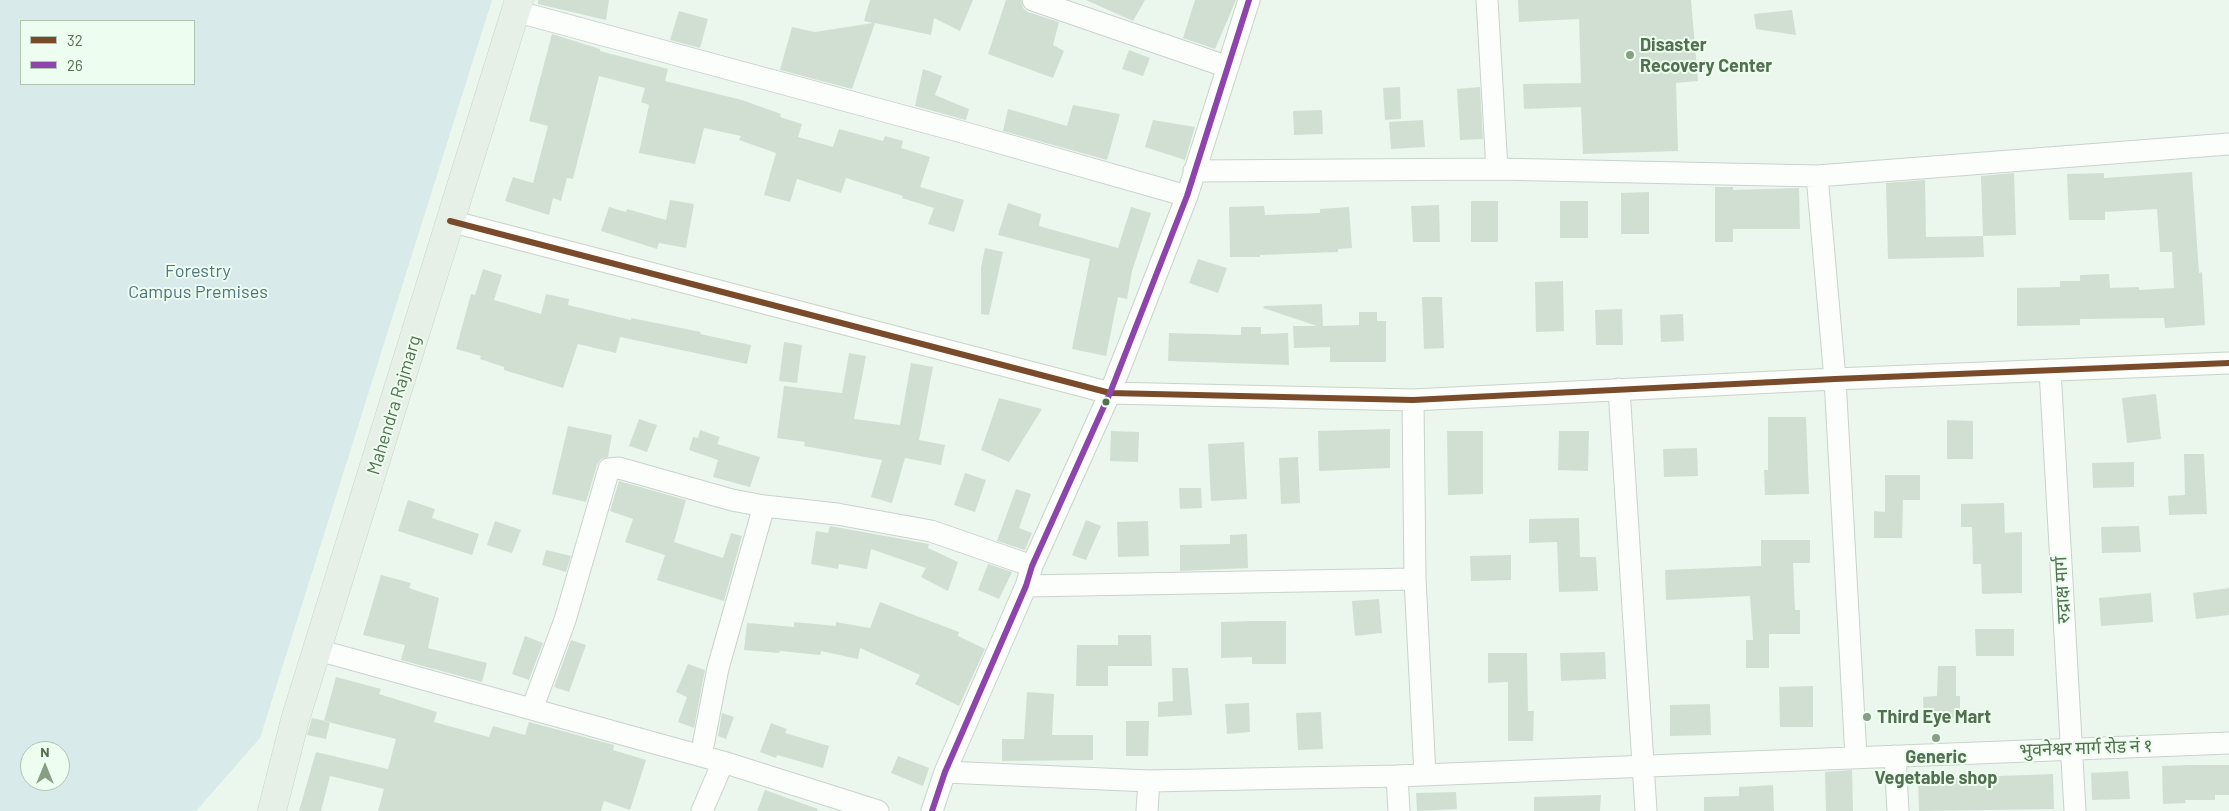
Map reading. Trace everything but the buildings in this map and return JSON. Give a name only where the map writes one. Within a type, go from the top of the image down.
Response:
[{"type":"highway","name":"Mahendra Rajmarg","points":[[272,811],[296,720],[517,5]]},
{"type":"street","points":[[1033,0],[1228,67]]},
{"type":"street","points":[[932,811],[945,772],[1110,393],[1187,196],[1249,0]]},
{"type":"street","points":[[1487,0],[1497,169]]},
{"type":"street","points":[[517,5],[1187,196]]},
{"type":"street","points":[[1194,171],[1497,169],[1817,176],[2229,144]]},
{"type":"street","points":[[1817,176],[1835,378],[1856,757]]},
{"type":"street","points":[[450,221],[1110,393],[1413,400],[1835,378],[2229,363]]},
{"type":"street","name":"रुद्राक्ष मार्ग","points":[[2050,370],[2075,811]]},
{"type":"street","points":[[1618,389],[1646,811]]},
{"type":"street","points":[[1413,400],[1415,579],[1425,775]]},
{"type":"street","points":[[532,709],[565,620],[609,469],[619,468],[732,500],[764,506],[837,514],[931,531],[1029,576],[1415,579]]},
{"type":"street","points":[[702,756],[718,668],[764,506]]},
{"type":"street","points":[[318,650],[723,762],[878,811]]},
{"type":"street","name":"भुवनेश्वर मार्ग रोड नं १","points":[[945,772],[1149,781],[1397,776],[2229,743]]},
{"type":"street","points":[[1895,756],[1898,811]]},
{"type":"street","points":[[702,811],[723,762]]},
{"type":"street","points":[[1397,776],[1399,811]]},
{"type":"street","points":[[1147,811],[1149,781]]},
{"type":"green space","name":"Forestry Campus Premises","points":[[0,0],[492,0],[260,738],[196,811],[0,811]]},
{"type":"transit line","name":"26","points":[[932,811],[945,772],[1026,586],[1032,566],[1110,393],[1187,196],[1249,0]]},
{"type":"transit line","name":"32","points":[[450,221],[1110,393],[1413,400],[1835,379],[2229,363]]},
{"type":"place","name":"Disaster Recovery Center","points":[[1630,55]]},
{"type":"place","name":"Third Eye Mart","points":[[1867,717]]},
{"type":"place","name":"Generic Vegetable shop","points":[[1936,738]]}]
